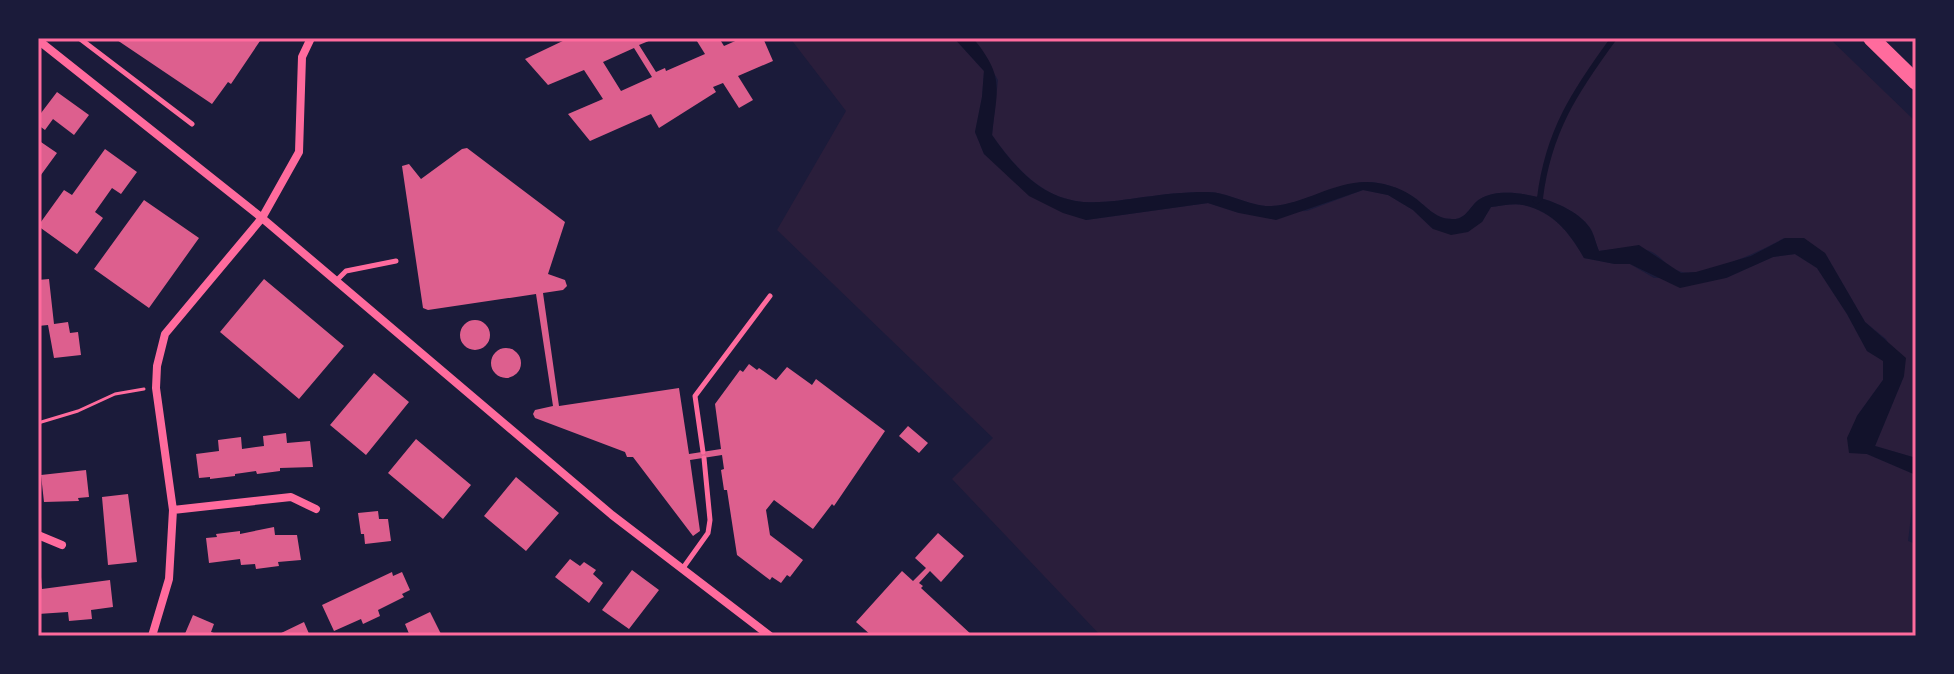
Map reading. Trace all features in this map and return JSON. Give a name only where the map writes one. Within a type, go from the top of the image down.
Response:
[{"type":"highway","points":[[1871,38],[1916,82]]},
{"type":"street","points":[[152,636],[169,579],[173,510],[156,388],[157,366],[165,334],[262,218],[299,152],[302,57],[311,38]]},
{"type":"street","points":[[38,40],[262,218],[612,515],[770,636]]},
{"type":"street","points":[[173,510],[291,497],[316,509]]},
{"type":"street","points":[[38,535],[62,545]]},
{"type":"lane","points":[[79,38],[192,124]]},
{"type":"lane","points":[[336,281],[346,271],[396,261]]},
{"type":"lane","points":[[682,569],[708,533],[710,520],[695,396],[770,296]]},
{"type":"path","points":[[38,423],[78,411],[115,394],[156,388]]},
{"type":"shaded area","points":[[790,38],[954,38],[984,71],[975,132],[984,154],[1086,220],[1208,203],[1239,213],[1307,211],[1363,190],[1388,195],[1413,210],[1433,229],[1482,222],[1491,207],[1516,204],[1534,208],[1560,224],[1584,258],[1630,264],[1654,278],[1726,278],[1773,257],[1795,254],[1817,268],[1867,351],[1883,360],[1883,380],[1857,416],[1849,452],[1867,454],[1916,475],[1908,541],[1916,544],[1916,636],[1101,636],[952,479],[993,438],[777,230],[846,111]]},
{"type":"shaded area","points":[[954,38],[973,38],[994,73],[997,94],[992,135],[1017,167],[1041,187],[1065,198],[1088,202],[1113,201],[1207,192],[1272,206],[1342,185],[1372,182],[1401,190],[1435,214],[1457,219],[1480,199],[1492,194],[1522,194],[1539,197],[1570,210],[1591,230],[1599,251],[1639,245],[1681,273],[1696,272],[1751,256],[1785,238],[1804,238],[1825,253],[1865,322],[1906,358],[1904,376],[1875,446],[1916,458],[1916,475],[1867,454],[1849,453],[1847,438],[1857,416],[1883,380],[1883,361],[1867,351],[1817,268],[1795,254],[1773,257],[1726,278],[1680,288],[1630,264],[1584,258],[1560,224],[1534,208],[1516,204],[1491,207],[1482,222],[1468,232],[1451,235],[1433,229],[1413,210],[1388,195],[1363,190],[1276,220],[1208,203],[1086,220],[1063,213],[1029,196],[984,154],[975,132],[984,71]]},
{"type":"shaded area","points":[[973,38],[1829,38],[1916,122],[1916,458],[1875,446],[1904,376],[1886,339],[1865,322],[1825,253],[1784,238],[1733,262],[1689,273],[1675,270],[1654,253],[1642,249],[1599,251],[1591,230],[1582,219],[1570,210],[1539,197],[1492,194],[1476,202],[1465,215],[1452,219],[1435,214],[1401,190],[1372,182],[1342,186],[1296,202],[1272,206],[1207,192],[1113,201],[1088,202],[1065,198],[1042,187],[1018,167],[992,135],[998,80]]},
{"type":"building","points":[[114,38],[262,38],[231,84],[228,82],[212,104]]},
{"type":"building","points":[[569,38],[656,38],[639,45],[656,72],[665,68],[666,71],[705,54],[695,38],[719,38],[724,46],[742,38],[763,38],[773,61],[738,76],[753,100],[739,108],[723,83],[713,87],[716,92],[659,128],[651,114],[590,141],[568,114],[603,99],[584,70],[548,85],[525,59]],"holes":[[[634,48],[652,77],[621,91],[603,62]]]},
{"type":"building","points":[[57,92],[89,115],[74,135],[53,119],[45,130],[38,125],[38,117]]},
{"type":"building","points":[[38,140],[57,153],[38,179]]},
{"type":"building","points":[[467,148],[565,222],[548,274],[565,280],[567,286],[563,290],[543,293],[559,406],[679,388],[689,454],[721,449],[715,404],[740,370],[743,372],[749,364],[776,380],[787,367],[812,385],[816,379],[885,431],[834,506],[832,504],[813,529],[774,500],[766,510],[770,535],[803,560],[790,577],[787,575],[781,583],[772,577],[770,580],[737,555],[721,470],[724,469],[722,455],[690,460],[700,531],[693,536],[633,457],[535,418],[535,410],[553,406],[536,294],[428,310],[423,308],[402,166],[409,164],[421,179]]},
{"type":"building","points":[[105,149],[137,172],[121,194],[112,188],[95,212],[103,218],[77,254],[38,226],[64,190],[72,195]]},
{"type":"building","points":[[144,200],[199,238],[149,308],[94,269]]},
{"type":"building","points":[[49,279],[54,324],[68,322],[70,333],[78,332],[81,355],[54,358],[48,325],[38,326],[38,280]]},
{"type":"building","points":[[264,279],[344,346],[299,399],[220,332]]},
{"type":"building","points":[[475,320],[486,324],[490,335],[486,346],[475,350],[464,346],[460,335],[464,324]]},
{"type":"building","points":[[506,348],[517,352],[521,363],[517,374],[506,378],[495,374],[491,363],[495,352]]},
{"type":"building","points":[[374,373],[409,402],[366,455],[330,425]]},
{"type":"building","points":[[908,426],[928,443],[919,453],[899,436]]},
{"type":"building","points":[[286,433],[287,443],[310,441],[313,467],[199,478],[196,454],[219,451],[218,440],[241,437],[242,449],[264,446],[263,436]]},
{"type":"building","points":[[416,439],[471,485],[443,519],[388,473]]},
{"type":"building","points":[[86,470],[89,497],[78,498],[79,501],[44,502],[41,475]]},
{"type":"building","points":[[516,477],[559,513],[526,551],[484,516]]},
{"type":"building","points":[[128,494],[137,562],[108,565],[102,497]]},
{"type":"building","points":[[378,511],[379,519],[388,519],[391,541],[365,544],[358,513]]},
{"type":"building","points":[[274,527],[275,535],[297,535],[301,560],[278,562],[279,566],[256,569],[255,564],[241,565],[240,559],[209,563],[206,538]]},
{"type":"building","points":[[938,533],[964,556],[941,582],[930,571],[919,583],[973,636],[872,636],[856,622],[902,571],[913,581],[926,568],[915,558]]},
{"type":"building","points":[[570,559],[580,566],[584,562],[596,570],[593,574],[603,583],[589,603],[555,577]]},
{"type":"building","points":[[632,570],[659,590],[629,629],[602,610]]},
{"type":"building","points":[[392,572],[393,576],[402,572],[410,590],[402,594],[404,597],[378,610],[380,616],[363,624],[361,619],[334,631],[322,605]]},
{"type":"building","points":[[41,577],[42,589],[110,580],[113,607],[91,610],[92,619],[69,621],[68,612],[38,614],[38,578]]},
{"type":"building","points":[[430,612],[442,636],[410,636],[405,624]]},
{"type":"building","points":[[193,615],[214,624],[211,632],[222,636],[184,636]]},
{"type":"building","points":[[304,622],[310,636],[275,636]]},
{"type":"waterway","points":[[1536,201],[1540,198],[1549,153],[1565,113],[1614,38]]}]
